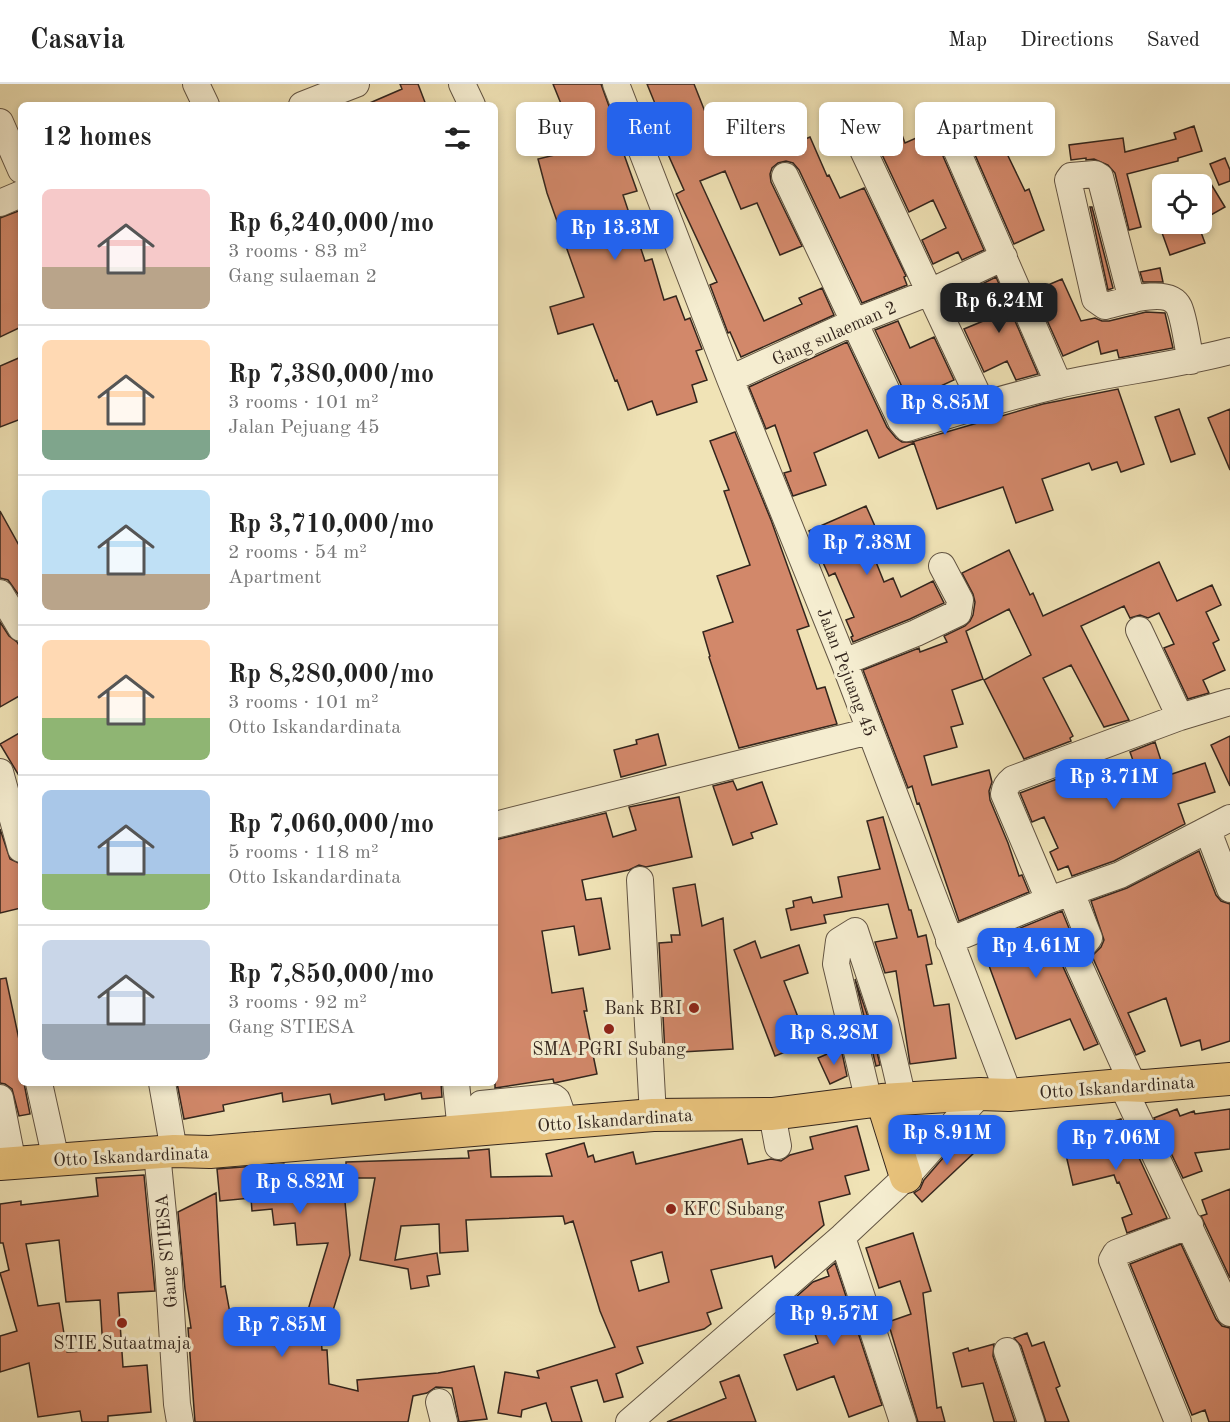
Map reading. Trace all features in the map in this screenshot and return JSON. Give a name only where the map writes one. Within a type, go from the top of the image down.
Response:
[{"type":"main road","name":"Otto Iskandardinata","points":[[7,1164],[165,1152],[210,1152],[653,1115],[772,1114],[885,1101],[1230,1079]]},
{"type":"main road","points":[[885,1101],[906,1177]]},
{"type":"street","points":[[196,84],[205,102]]},
{"type":"street","points":[[334,100],[356,84]]},
{"type":"street","points":[[462,84],[471,102]]},
{"type":"street","name":"Jalan Pejuang 45","points":[[616,84],[730,379],[844,662],[949,941],[995,1094]]},
{"type":"street","points":[[0,122],[18,163]]},
{"type":"street","points":[[866,156],[982,404]]},
{"type":"street","points":[[959,156],[1059,385]]},
{"type":"street","points":[[1132,300],[1101,177],[1095,174],[1071,176],[1068,180],[1095,299],[1105,306],[1158,295],[1171,298],[1178,305],[1191,361]]},
{"type":"street","points":[[785,176],[901,421],[907,428],[982,404],[1059,385],[1191,361],[1230,351]]},
{"type":"street","points":[[0,203],[18,195]]},
{"type":"street","name":"Gang sulaeman 2","points":[[730,379],[1004,257]]},
{"type":"street","points":[[844,662],[958,613],[960,600],[942,566]]},
{"type":"street","points":[[0,592],[18,623]]},
{"type":"street","points":[[1139,630],[1180,717]]},
{"type":"street","points":[[1230,702],[1180,717],[1013,779],[1005,787],[1004,794],[1060,896],[1089,938],[1075,948],[1074,954],[1128,1085],[1230,1313]]},
{"type":"street","points":[[498,824],[870,731]]},
{"type":"street","points":[[9,783],[18,832]]},
{"type":"street","points":[[949,941],[1060,896],[1120,875],[1219,825],[1230,889]]},
{"type":"street","points":[[640,880],[653,1115]]},
{"type":"street","points":[[855,931],[885,1022],[885,1101],[836,964],[839,941],[855,931]]},
{"type":"street","points":[[40,1086],[56,1160]]},
{"type":"street","name":"Gang STIESA","points":[[162,1086],[168,1264],[180,1422]]},
{"type":"street","points":[[457,1086],[468,1132]]},
{"type":"street","points":[[631,1421],[842,1237],[995,1094]]},
{"type":"street","points":[[0,1098],[7,1164]]},
{"type":"street","points":[[772,1114],[778,1146]]},
{"type":"street","points":[[1178,1422],[1112,1260],[1116,1253],[1190,1225]]},
{"type":"street","points":[[842,1237],[903,1422]]},
{"type":"street","points":[[1007,1351],[1031,1422]]},
{"type":"building","points":[[400,84],[418,84],[425,102],[372,102],[402,89]]},
{"type":"building","points":[[553,84],[601,84],[607,102],[607,156],[625,156],[637,191],[623,195],[645,261],[652,259],[664,300],[676,296],[685,320],[690,318],[702,349],[696,351],[707,380],[692,385],[697,402],[657,415],[652,401],[628,410],[593,324],[558,334],[550,307],[584,297],[547,193],[538,159],[551,156],[595,156],[595,102],[560,102]]},
{"type":"building","points":[[647,84],[694,84],[704,109],[704,156],[807,156],[807,138],[810,137],[827,176],[829,175],[840,198],[864,188],[906,276],[904,277],[907,285],[862,303],[799,170],[793,163],[786,161],[778,163],[772,168],[770,174],[771,182],[802,246],[780,255],[757,203],[741,209],[725,171],[700,181],[764,321],[802,304],[799,298],[822,288],[834,315],[741,357],[730,332],[728,333],[710,285],[717,282],[676,194],[684,190],[669,156],[692,156],[692,102],[654,102]]},
{"type":"building","points":[[1194,126],[1202,151],[1178,158],[1178,161],[1127,174],[1141,227],[1129,230],[1115,173],[1108,165],[1094,159],[1071,160],[1069,145],[1123,138],[1125,152],[1176,139],[1174,133]]},
{"type":"building","points":[[903,138],[905,143],[915,139],[915,156],[943,156],[984,250],[962,260],[958,252],[933,264],[922,240],[946,228],[933,200],[909,212],[883,156],[903,156]]},
{"type":"building","points":[[976,156],[1008,156],[1025,191],[1029,189],[1044,230],[1014,244]]},
{"type":"building","points":[[1225,158],[1230,170],[1230,181],[1219,185],[1210,164]]},
{"type":"building","points":[[1212,186],[1225,207],[1212,214]]},
{"type":"building","points":[[1090,207],[1092,207],[1113,288],[1108,290]]},
{"type":"building","points":[[18,211],[18,328],[0,337],[0,218]]},
{"type":"building","points":[[1162,234],[1202,234],[1205,243],[1170,255]]},
{"type":"building","points":[[1160,268],[1163,282],[1143,282],[1140,272]]},
{"type":"building","points":[[996,277],[1038,374],[1016,380],[1007,361],[984,372],[964,329],[988,319],[974,288]]},
{"type":"building","points":[[1062,279],[1081,321],[1095,318],[1109,321],[1146,312],[1165,313],[1173,348],[1119,358],[1117,350],[1101,354],[1098,341],[1063,356],[1034,291]]},
{"type":"building","points":[[898,321],[910,348],[934,337],[954,380],[930,391],[935,403],[913,410],[875,330]]},
{"type":"building","points":[[847,342],[887,427],[902,442],[912,442],[1043,404],[1118,389],[1144,464],[1121,472],[1117,462],[1092,470],[1089,463],[1042,479],[1053,510],[1016,523],[1003,487],[937,509],[914,443],[879,458],[867,430],[814,453],[826,485],[793,496],[784,473],[791,471],[775,425],[766,429],[749,387]]},
{"type":"building","points":[[18,358],[18,420],[0,427],[0,366]]},
{"type":"building","points":[[1179,409],[1195,454],[1171,462],[1155,417]]},
{"type":"building","points":[[1230,409],[1230,470],[1208,418]]},
{"type":"building","points":[[735,432],[771,520],[809,626],[797,630],[817,689],[825,687],[837,724],[739,748],[703,632],[733,622],[717,576],[750,565],[724,491],[729,490],[710,441]]},
{"type":"building","points":[[866,506],[886,551],[874,557],[884,582],[893,578],[901,597],[933,581],[944,603],[853,642],[851,637],[853,636],[846,620],[854,617],[835,573],[829,576],[809,531]]},
{"type":"building","points":[[0,511],[18,544],[18,594],[8,580],[0,578]]},
{"type":"building","points":[[1009,550],[1030,595],[1033,593],[1043,616],[1159,562],[1177,601],[1212,585],[1221,605],[1206,612],[1219,640],[1213,643],[1225,670],[1203,680],[1209,693],[1188,699],[1164,648],[1174,644],[1159,613],[1148,618],[1140,615],[1130,618],[1124,606],[1081,626],[1129,720],[1104,727],[1071,665],[1043,678],[1073,736],[1070,738],[1071,741],[1024,759],[984,680],[1031,655],[1009,609],[966,631],[983,679],[952,690],[963,724],[951,727],[957,747],[924,756],[932,785],[989,770],[992,782],[989,791],[990,800],[1019,876],[1022,875],[1029,892],[959,921],[919,803],[917,804],[912,786],[908,788],[863,670],[919,648],[920,652],[947,642],[944,636],[965,626],[973,615],[975,602],[973,594],[962,573]]},
{"type":"building","points":[[0,622],[9,636],[18,644],[18,697],[0,707]]},
{"type":"building","points":[[18,734],[18,774],[0,744]]},
{"type":"building","points":[[658,734],[666,765],[621,777],[614,750],[637,744],[636,740]]},
{"type":"building","points":[[1230,736],[1230,786],[1211,745]]},
{"type":"building","points":[[1155,742],[1166,776],[1205,763],[1215,792],[1178,804],[1185,824],[1114,861],[1072,876],[1068,866],[1058,870],[1050,852],[1058,848],[1044,817],[1032,822],[1020,793],[1081,770],[1087,784],[1136,769],[1130,752]]},
{"type":"building","points":[[733,781],[737,790],[762,782],[777,824],[751,833],[753,838],[733,845],[713,786]]},
{"type":"building","points":[[679,797],[692,857],[646,867],[639,865],[629,870],[582,880],[586,900],[601,898],[610,949],[579,955],[574,926],[542,931],[552,993],[583,988],[587,1011],[584,1011],[597,1074],[554,1083],[553,1079],[495,1088],[498,1086],[498,839],[606,813],[613,837],[636,830],[629,807]]},
{"type":"building","points":[[883,817],[918,937],[926,935],[932,964],[926,965],[934,1006],[949,1004],[956,1058],[910,1064],[896,971],[885,973],[875,942],[897,938],[888,904],[824,915],[826,923],[791,930],[786,909],[794,907],[793,901],[811,897],[813,903],[842,897],[838,877],[880,869],[867,821]]},
{"type":"building","points":[[0,829],[10,859],[18,863],[18,909],[0,913]]},
{"type":"building","points":[[1199,851],[1216,895],[1221,901],[1230,904],[1230,1041],[1202,1050],[1200,1040],[1181,1046],[1166,998],[1128,1013],[1145,1051],[1136,1055],[1092,956],[1104,940],[1091,901],[1127,888]]},
{"type":"building","name":"Bank BRI","points":[[695,884],[702,926],[723,918],[733,1049],[665,1053],[659,943],[672,942],[671,935],[680,935],[673,888]]},
{"type":"building","points":[[1062,911],[1071,933],[1063,939],[1060,945],[1060,960],[1098,1044],[1084,1050],[1070,1019],[1016,1039],[981,944]]},
{"type":"building","points":[[755,941],[761,958],[799,945],[808,973],[784,981],[808,1043],[775,1056],[734,950]]},
{"type":"building","points":[[6,978],[18,1035],[18,1086],[25,1086],[30,1114],[19,1116],[12,1089],[0,1083],[0,979]]},
{"type":"building","points":[[855,979],[871,1026],[880,1065],[876,1066]]},
{"type":"building","points":[[841,1048],[847,1076],[830,1084],[818,1058]]},
{"type":"building","points":[[178,1086],[441,1086],[442,1097],[422,1099],[421,1093],[385,1100],[384,1094],[332,1104],[330,1094],[283,1102],[282,1093],[223,1105],[224,1111],[184,1119]]},
{"type":"building","points":[[1177,1109],[1180,1116],[1194,1111],[1195,1114],[1230,1109],[1230,1149],[1195,1153],[1202,1171],[1183,1178],[1154,1118]]},
{"type":"building","points":[[1121,1119],[1167,1218],[1127,1233],[1122,1218],[1132,1214],[1119,1182],[1117,1183],[1114,1175],[1073,1185],[1063,1142],[1100,1133],[1097,1126]]},
{"type":"building","points":[[857,1126],[869,1170],[845,1176],[850,1194],[819,1202],[824,1225],[775,1268],[772,1256],[711,1270],[722,1308],[707,1313],[711,1324],[704,1329],[637,1347],[643,1363],[616,1374],[623,1397],[604,1402],[597,1380],[571,1387],[582,1422],[552,1422],[546,1403],[522,1410],[521,1417],[498,1413],[505,1372],[539,1378],[537,1371],[615,1347],[600,1311],[573,1221],[565,1224],[563,1216],[466,1220],[468,1251],[440,1253],[439,1224],[401,1226],[395,1260],[437,1253],[440,1274],[427,1276],[429,1286],[411,1289],[408,1269],[360,1260],[375,1178],[346,1178],[346,1162],[469,1158],[468,1151],[489,1149],[491,1177],[552,1176],[546,1154],[584,1143],[588,1157],[593,1155],[595,1162],[633,1152],[636,1164],[742,1139],[748,1164],[771,1159],[781,1161],[790,1155],[813,1149],[810,1137]],"holes":[[[662,1252],[669,1282],[639,1291],[631,1261]]]},
{"type":"building","points":[[970,1134],[976,1151],[922,1202],[914,1193],[920,1189],[924,1180],[962,1136]]},
{"type":"building","points":[[284,1164],[285,1167],[307,1166],[308,1174],[342,1170],[350,1255],[331,1317],[308,1310],[328,1243],[297,1245],[295,1223],[274,1225],[272,1209],[252,1211],[251,1198],[220,1201],[217,1169]]},
{"type":"building","points":[[144,1175],[155,1291],[118,1293],[123,1367],[147,1365],[151,1412],[108,1416],[108,1422],[82,1422],[80,1411],[38,1417],[29,1363],[0,1372],[0,1336],[17,1331],[0,1273],[9,1270],[3,1243],[0,1243],[0,1204],[21,1201],[21,1205],[98,1196],[96,1178]],"holes":[[[59,1240],[66,1302],[100,1300],[103,1350],[67,1352],[59,1303],[38,1306],[26,1244]]]},
{"type":"building","points":[[1230,1189],[1230,1278],[1201,1216],[1207,1214],[1202,1200]]},
{"type":"building","points":[[216,1193],[221,1287],[225,1286],[232,1324],[247,1323],[249,1342],[321,1336],[322,1350],[327,1350],[329,1384],[358,1391],[357,1380],[438,1373],[474,1366],[487,1419],[459,1422],[452,1388],[436,1387],[427,1393],[413,1396],[408,1422],[195,1422],[188,1328],[191,1328],[178,1212]]},
{"type":"building","points":[[913,1233],[931,1291],[923,1293],[937,1408],[941,1407],[945,1422],[918,1422],[888,1322],[911,1314],[900,1281],[879,1288],[866,1248]]},
{"type":"building","points":[[1181,1244],[1216,1319],[1222,1326],[1230,1328],[1230,1422],[1209,1422],[1205,1410],[1192,1415],[1130,1264]]},
{"type":"building","points":[[835,1263],[882,1405],[849,1417],[834,1376],[797,1390],[784,1355],[818,1343],[809,1316],[804,1317],[796,1297],[813,1282],[829,1276],[827,1270]]},
{"type":"building","points":[[1027,1333],[1032,1346],[1044,1342],[1060,1386],[1056,1388],[1069,1422],[1046,1422],[1021,1346],[1014,1338]]},
{"type":"building","points":[[994,1344],[993,1356],[1015,1422],[994,1422],[983,1383],[962,1387],[953,1353]]},
{"type":"building","points":[[739,1375],[756,1422],[667,1422],[726,1398],[720,1382]]},
{"type":"place","name":"Bank BRI","points":[[694,1008]]},
{"type":"place","name":"SMA PGRI Subang","points":[[609,1029]]},
{"type":"place","name":"KFC Subang","points":[[671,1209]]},
{"type":"place","name":"STIE Sutaatmaja","points":[[122,1323]]}]
